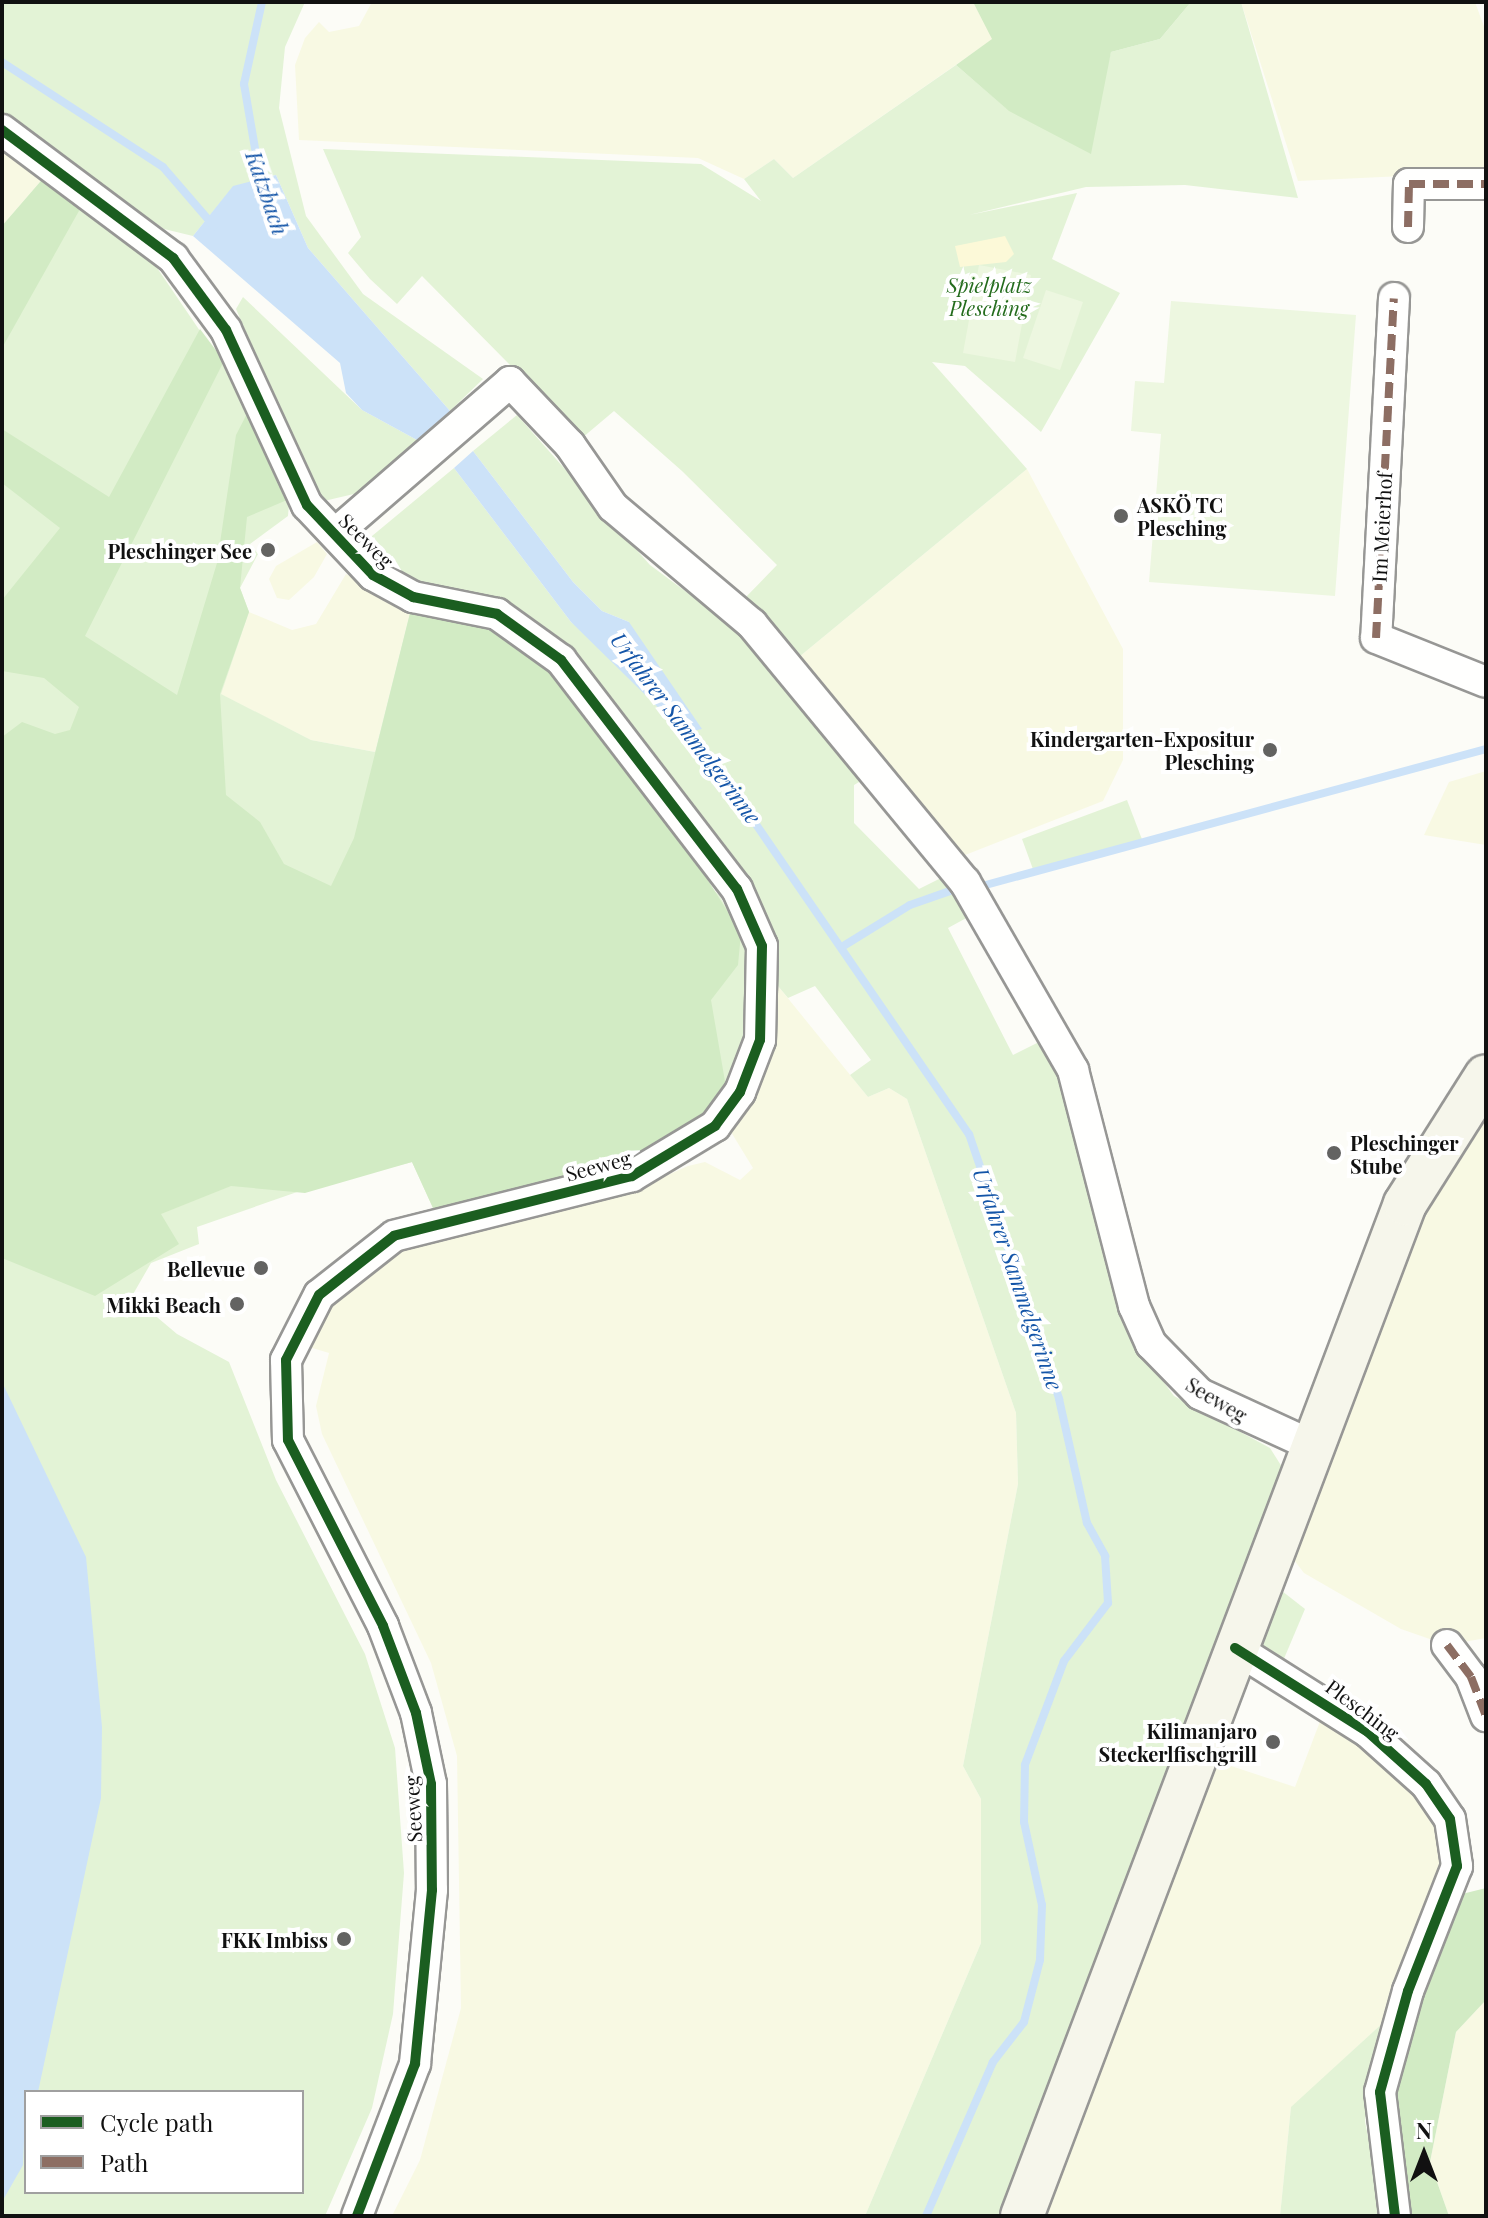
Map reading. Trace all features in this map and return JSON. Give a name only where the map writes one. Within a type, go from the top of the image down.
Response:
[{"type":"main road","points":[[1022,2216],[1311,1445],[1408,1198],[1486,1076]]},
{"type":"street","name":"Seeweg","points":[[2,130],[113,207],[192,280],[247,369],[307,505],[391,588],[497,614],[561,660],[737,889],[762,946],[764,983],[760,1040],[747,1078],[715,1126],[689,1147],[632,1176],[394,1236],[319,1295],[286,1360],[288,1440],[383,1626],[416,1713],[431,1784],[422,2023],[398,2122],[357,2216]]},
{"type":"street","points":[[1408,227],[1409,184],[1486,184]]},
{"type":"street","name":"Im Meierhof","points":[[1394,298],[1376,638],[1486,682]]},
{"type":"street","name":"Seeweg","points":[[337,532],[510,382],[570,445],[613,507],[752,624],[965,882],[1073,1070],[1134,1306],[1151,1344],[1200,1394],[1311,1445]]},
{"type":"street","points":[[1447,1645],[1471,1677],[1486,1716]]},
{"type":"street","name":"Plesching","points":[[1235,1648],[1368,1732],[1426,1784],[1450,1819],[1457,1866],[1408,1991],[1380,2092],[1395,2216]]},
{"type":"green space","points":[[2,2],[305,2],[285,47],[279,108],[306,216],[363,294],[483,379],[450,411],[308,248],[276,175],[233,187],[193,236],[164,229],[2,119]]},
{"type":"green space","points":[[372,2],[973,2],[993,39],[793,178],[774,159],[744,179],[698,158],[299,140],[295,65],[305,38],[319,22],[329,32],[359,26]]},
{"type":"green space","points":[[973,2],[1191,2],[1160,39],[1111,52],[1091,154],[1009,111],[956,65],[992,39]]},
{"type":"green space","name":"Spielplatz Plesching","points":[[1191,2],[1241,2],[1298,198],[1185,185],[1086,187],[969,215],[1077,193],[1052,259],[1120,293],[1041,432],[965,366],[932,362],[1027,469],[799,657],[744,599],[777,565],[682,471],[614,411],[582,438],[422,276],[397,304],[370,279],[348,253],[361,237],[323,149],[701,164],[761,201],[744,179],[774,159],[793,178],[956,65],[1006,108],[1104,78],[1111,52],[1160,39]]},
{"type":"green space","points":[[1241,2],[1475,2],[1486,32],[1486,172],[1298,181]]},
{"type":"green space","points":[[2,142],[47,174],[2,226]]},
{"type":"green space","points":[[47,174],[149,256],[251,406],[289,504],[288,516],[250,544],[258,554],[240,588],[249,612],[221,694],[311,740],[375,752],[411,609],[719,895],[741,933],[750,975],[752,1020],[727,1093],[433,1208],[412,1162],[300,1191],[197,1227],[199,1244],[151,1263],[132,1296],[177,1334],[229,1362],[276,1480],[365,1654],[395,1748],[404,1873],[393,2014],[372,2108],[325,2216],[2,2216],[2,226]]},
{"type":"green space","points":[[47,174],[84,202],[2,348],[2,226]]},
{"type":"green space","name":"Spielplatz Plesching","points":[[979,265],[1031,275],[1015,362],[963,353]]},
{"type":"green space","points":[[1046,290],[1083,302],[1060,370],[1023,358]]},
{"type":"green space","points":[[243,297],[362,410],[417,440],[358,493],[324,501],[315,491],[236,309]]},
{"type":"green space","points":[[1171,301],[1356,315],[1335,596],[1149,582],[1161,434],[1131,431],[1135,381],[1164,383]]},
{"type":"green space","points":[[200,329],[224,361],[85,636],[177,695],[217,563],[236,435],[251,406],[287,500],[247,517],[240,588],[249,612],[220,694],[226,795],[260,822],[284,864],[331,886],[354,838],[411,609],[509,633],[537,651],[691,853],[741,933],[738,965],[711,1000],[727,1093],[694,1131],[646,1160],[446,1214],[433,1208],[412,1162],[305,1193],[231,1186],[161,1214],[179,1244],[95,1296],[2,1258],[2,737],[22,722],[55,734],[70,730],[79,707],[44,678],[2,671],[2,600],[60,528],[2,483],[2,429],[109,497]]},
{"type":"green space","points":[[517,415],[650,565],[743,634],[866,778],[854,785],[854,823],[919,889],[941,878],[970,916],[948,928],[1013,1055],[1039,1042],[1061,1077],[1133,1341],[1174,1396],[1270,1448],[1282,1467],[1001,2216],[865,2216],[981,1943],[981,1799],[963,1766],[1018,1484],[1016,1413],[907,1099],[889,1088],[868,1097],[850,1075],[871,1060],[815,986],[788,998],[778,986],[774,943],[754,896],[373,556],[372,536],[454,468],[571,622],[582,631],[629,622],[602,611],[573,582],[473,451]]},
{"type":"green space","points":[[1027,469],[1123,649],[1123,760],[1103,801],[960,857],[799,657]]},
{"type":"green space","points":[[317,542],[327,554],[314,577],[289,600],[277,598],[269,579],[276,566]]},
{"type":"green space","points":[[346,574],[411,609],[375,752],[311,740],[220,694],[249,612],[292,630],[316,624]]},
{"type":"green space","points":[[1486,771],[1486,845],[1424,835],[1449,782]]},
{"type":"green space","points":[[1127,800],[1143,842],[1034,872],[1022,839]]},
{"type":"green space","points":[[778,986],[868,1097],[889,1088],[907,1099],[1016,1413],[1018,1484],[963,1766],[981,1799],[981,1943],[865,2216],[392,2216],[420,2160],[461,2008],[457,1756],[431,1663],[322,1434],[316,1406],[329,1353],[309,1347],[340,1291],[394,1253],[629,1192],[688,1166],[705,1162],[740,1180],[753,1168],[731,1132],[769,1047]]},
{"type":"green space","points":[[1486,1096],[1486,1638],[1447,1645],[1401,1629],[1304,1573],[1284,1547],[1395,1291],[1419,1205]]},
{"type":"green space","points":[[1282,1591],[1305,1609],[1283,1661],[1260,1648]]},
{"type":"green space","points":[[1324,1711],[1396,1766],[1442,1824],[1443,1880],[1386,2020],[1291,2108],[1280,2216],[1039,2216],[1213,1760],[1295,1787]]},
{"type":"green space","points":[[1486,1888],[1486,2000],[1456,2032],[1430,2162],[1449,2216],[1406,2216],[1389,2134],[1395,2075],[1458,1895]]},
{"type":"green space","points":[[1486,2000],[1486,2216],[1449,2216],[1430,2162],[1456,2032]]},
{"type":"green space","points":[[1386,2020],[1371,2063],[1365,2122],[1385,2216],[1280,2216],[1291,2107]]},
{"type":"sand","points":[[1005,236],[1014,254],[1006,262],[960,267],[955,246]]},
{"type":"water","points":[[276,175],[308,248],[450,411],[417,440],[362,410],[346,393],[340,363],[193,236],[233,186]]},
{"type":"water","points":[[473,451],[573,582],[602,611],[629,622],[702,729],[684,733],[571,622],[454,468]]},
{"type":"water","points":[[2,1382],[86,1557],[102,1727],[101,1798],[38,2090],[24,2090],[23,2165],[2,2202]]},
{"type":"waterway","name":"Katzbach","points":[[262,2],[244,84],[262,189]]},
{"type":"waterway","name":"Urfahrer Sammelgerinne","points":[[2,62],[163,167],[214,226]]},
{"type":"waterway","name":"Urfahrer Sammelgerinne","points":[[687,724],[969,1134],[1059,1399],[1087,1523],[1105,1556],[1108,1603],[1064,1661],[1025,1765],[1024,1822],[1042,1905],[1040,1960],[1024,2022],[993,2062],[926,2216]]},
{"type":"waterway","points":[[982,886],[1486,749]]},
{"type":"waterway","points":[[845,945],[910,905],[950,891]]},
{"type":"marked path","points":[[1408,227],[1409,184],[1486,184]]},
{"type":"marked path","points":[[1376,638],[1394,298]]},
{"type":"marked path","points":[[1447,1645],[1471,1677],[1486,1716]]},
{"type":"cycle path","points":[[2,130],[173,258],[226,330],[307,505],[373,575],[413,597],[497,614],[561,660],[737,889],[762,946],[760,1040],[740,1092],[715,1126],[632,1176],[394,1236],[319,1295],[286,1360],[288,1440],[383,1626],[416,1713],[431,1784],[432,1890],[415,2064],[357,2216]]},
{"type":"cycle path","points":[[1235,1648],[1368,1732],[1426,1784],[1450,1819],[1457,1866],[1408,1991],[1380,2092],[1395,2216]]},
{"type":"place","name":"ASKÖ TC Plesching","points":[[1121,516]]},
{"type":"place","name":"Pleschinger See","points":[[268,550]]},
{"type":"place","name":"Kindergarten-Expositur Plesching","points":[[1270,750]]},
{"type":"place","name":"Pleschinger Stube","points":[[1334,1153]]},
{"type":"place","name":"Bellevue","points":[[261,1268]]},
{"type":"place","name":"Mikki Beach","points":[[237,1304]]},
{"type":"place","name":"Kilimanjaro Steckerlfischgrill","points":[[1273,1742]]},
{"type":"place","name":"FKK Imbiss","points":[[344,1939]]}]
